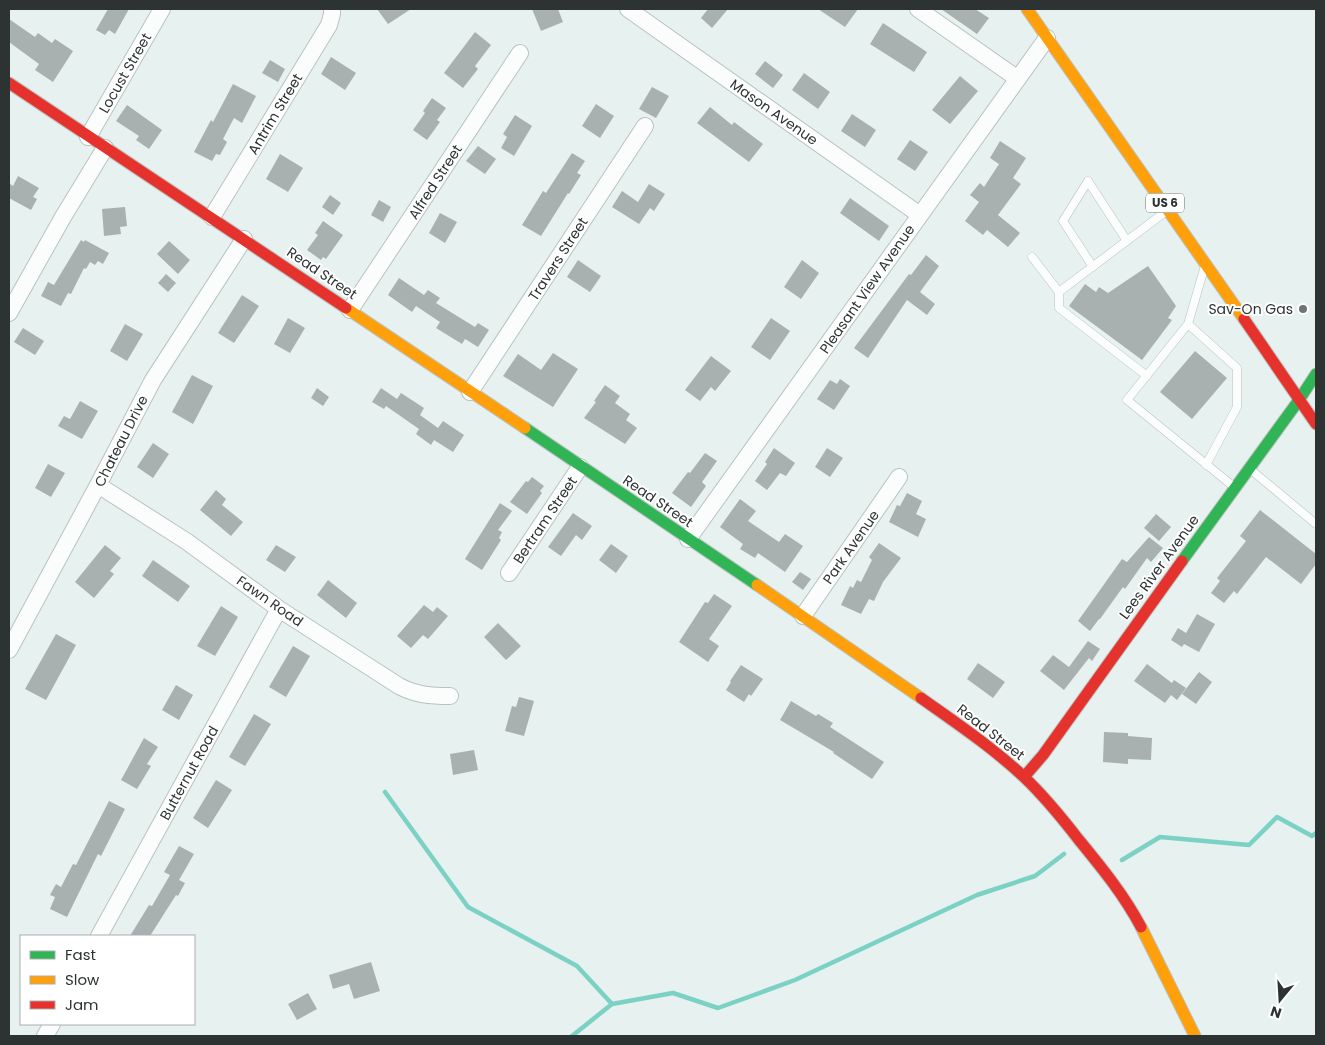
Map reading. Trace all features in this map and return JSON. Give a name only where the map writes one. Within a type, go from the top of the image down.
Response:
[{"type":"main road","name":"US 6","points":[[1027,9],[1169,210],[1316,424]]},
{"type":"main road","name":"Read Street","points":[[9,83],[88,137],[212,217],[802,616],[985,744],[1024,777],[1055,810],[1127,901],[1152,946],[1195,1036]]},
{"type":"main road","name":"Lees River Avenue","points":[[1024,777],[1048,747],[1316,374]]},
{"type":"street","name":"Locust Street","points":[[88,137],[162,9]]},
{"type":"street","name":"Antrim Street","points":[[212,217],[329,25],[332,9]]},
{"type":"street","name":"Mason Avenue","points":[[628,9],[920,215]]},
{"type":"street","points":[[918,9],[1018,79]]},
{"type":"street","name":"Pleasant View Avenue","points":[[688,539],[1047,38]]},
{"type":"street","name":"Alfred Street","points":[[350,310],[520,53]]},
{"type":"street","name":"Travers Street","points":[[470,392],[646,126]]},
{"type":"street","points":[[9,313],[63,217],[105,148]]},
{"type":"street","name":"Chateau Drive","points":[[9,650],[153,380],[244,239]]},
{"type":"street","name":"Bertram Street","points":[[509,573],[580,467]]},
{"type":"street","name":"Park Avenue","points":[[802,616],[899,478]]},
{"type":"street","name":"Fawn Road","points":[[98,485],[186,541],[279,609],[399,686],[424,696],[450,696]]},
{"type":"street","name":"Butternut Road","points":[[99,935],[279,609]]},
{"type":"street","points":[[45,1036],[51,1025]]},
{"type":"lane","points":[[1093,267],[1063,221],[1088,181],[1127,241]]},
{"type":"lane","points":[[1060,292],[1169,210]]},
{"type":"lane","points":[[1032,257],[1060,292],[1059,308],[1147,376]]},
{"type":"lane","points":[[1205,263],[1188,324],[1127,400],[1234,488]]},
{"type":"lane","points":[[1188,324],[1237,368],[1237,406],[1206,465]]},
{"type":"lane","points":[[1248,468],[1316,524]]},
{"type":"building","points":[[108,9],[129,9],[115,34],[109,30],[105,35],[96,30]]},
{"type":"building","points":[[377,9],[411,9],[388,24]]},
{"type":"building","points":[[532,9],[558,9],[563,22],[541,31]]},
{"type":"building","points":[[708,9],[728,9],[712,28],[701,18]]},
{"type":"building","points":[[818,9],[858,9],[845,27]]},
{"type":"building","points":[[941,9],[975,9],[989,18],[977,34]]},
{"type":"building","points":[[9,19],[35,37],[38,33],[52,43],[55,39],[73,51],[53,82],[35,70],[39,64],[9,42]]},
{"type":"building","points":[[883,23],[927,52],[914,72],[870,44]]},
{"type":"building","points":[[475,32],[491,45],[475,66],[478,69],[463,88],[444,73]]},
{"type":"building","points":[[331,57],[356,73],[345,90],[321,74]]},
{"type":"building","points":[[270,60],[285,69],[278,82],[262,73]]},
{"type":"building","points":[[765,61],[783,75],[773,88],[755,74]]},
{"type":"building","points":[[804,73],[830,92],[818,109],[792,90]]},
{"type":"building","points":[[960,76],[978,91],[950,124],[932,110]]},
{"type":"building","points":[[233,84],[256,96],[242,123],[234,118],[223,139],[227,142],[220,155],[216,154],[212,161],[194,152],[211,120],[213,122]]},
{"type":"building","points":[[652,87],[669,96],[656,118],[639,109]]},
{"type":"building","points":[[432,98],[446,108],[437,120],[440,122],[427,140],[413,130],[425,113],[423,111]]},
{"type":"building","points":[[596,104],[614,116],[600,138],[582,126]]},
{"type":"building","points":[[127,105],[162,130],[149,149],[136,140],[139,136],[116,121]]},
{"type":"building","points":[[710,107],[732,125],[734,122],[763,144],[749,162],[697,123]]},
{"type":"building","points":[[852,114],[876,130],[865,147],[841,131]]},
{"type":"building","points":[[515,115],[532,126],[514,156],[501,148],[507,137],[503,134]]},
{"type":"building","points":[[910,140],[928,152],[915,171],[897,159]]},
{"type":"building","points":[[1000,141],[1026,158],[1013,178],[1021,184],[998,215],[1020,233],[1008,247],[987,230],[983,235],[965,221],[979,202],[970,195],[980,183],[984,187],[999,164],[990,158]]},
{"type":"building","points":[[478,146],[496,159],[485,174],[466,161]]},
{"type":"building","points":[[572,153],[585,161],[577,173],[581,175],[541,236],[522,225],[543,191],[546,193]]},
{"type":"building","points":[[280,154],[303,168],[288,192],[266,179]]},
{"type":"building","points":[[18,176],[39,188],[33,197],[37,199],[31,210],[9,198],[9,183],[13,186]]},
{"type":"building","points":[[649,184],[665,194],[654,211],[650,208],[639,224],[612,207],[622,191],[638,202]]},
{"type":"building","points":[[330,195],[341,203],[333,215],[322,207]]},
{"type":"building","points":[[850,198],[889,226],[879,241],[840,213]]},
{"type":"building","points":[[379,200],[391,207],[383,222],[371,215]]},
{"type":"building","points":[[125,207],[127,226],[120,227],[121,234],[104,236],[102,209]]},
{"type":"building","points":[[440,213],[457,222],[445,243],[429,233]]},
{"type":"building","points":[[323,221],[343,235],[326,259],[323,257],[321,260],[307,250],[318,235],[315,233]]},
{"type":"building","points":[[81,240],[84,242],[85,240],[109,253],[103,264],[98,261],[95,265],[90,262],[86,269],[84,268],[71,294],[68,293],[61,306],[41,296],[48,282],[54,285]]},
{"type":"building","points":[[169,241],[190,260],[178,274],[157,254]]},
{"type":"building","points":[[926,255],[939,266],[920,292],[935,304],[927,315],[907,300],[868,358],[854,348],[909,274],[911,275]]},
{"type":"building","points":[[578,260],[601,276],[590,292],[567,277]]},
{"type":"building","points":[[802,260],[819,273],[801,299],[784,287]]},
{"type":"building","points":[[1148,266],[1176,306],[1168,318],[1172,320],[1142,360],[1069,306],[1085,284],[1096,292],[1099,287],[1108,293]]},
{"type":"building","points":[[166,274],[176,283],[168,292],[158,283]]},
{"type":"building","points":[[399,278],[424,295],[428,290],[440,298],[436,303],[475,327],[478,323],[489,330],[478,347],[465,339],[462,344],[436,328],[440,322],[416,306],[412,312],[388,295]]},
{"type":"building","points":[[242,295],[259,306],[234,343],[218,333]]},
{"type":"building","points":[[288,318],[305,328],[290,353],[274,344]]},
{"type":"building","points":[[771,318],[790,331],[770,360],[751,347]]},
{"type":"building","points":[[125,324],[143,334],[127,361],[110,351]]},
{"type":"building","points":[[23,328],[44,341],[35,355],[14,342]]},
{"type":"building","points":[[1195,351],[1227,378],[1192,419],[1160,392]]},
{"type":"building","points":[[553,353],[578,369],[553,407],[503,376],[518,354],[541,370]]},
{"type":"building","points":[[711,356],[731,371],[715,391],[711,387],[700,401],[685,390]]},
{"type":"building","points":[[192,375],[213,386],[193,424],[172,412]]},
{"type":"building","points":[[840,379],[850,386],[834,410],[817,399],[830,380],[837,384]]},
{"type":"building","points":[[605,385],[620,396],[615,403],[630,414],[626,420],[637,428],[625,444],[584,418],[596,402],[594,401]]},
{"type":"building","points":[[317,388],[329,397],[323,406],[311,398]]},
{"type":"building","points":[[381,388],[397,399],[401,393],[424,408],[420,415],[438,428],[443,421],[464,435],[453,452],[434,440],[431,445],[416,434],[419,429],[386,406],[384,409],[372,402]]},
{"type":"building","points":[[80,401],[98,411],[82,439],[58,426],[64,416],[70,419]]},
{"type":"building","points":[[153,443],[169,454],[153,478],[137,467]]},
{"type":"building","points":[[774,448],[795,463],[786,476],[780,473],[767,490],[755,481],[767,464],[765,462]]},
{"type":"building","points":[[827,448],[843,458],[830,477],[815,467]]},
{"type":"building","points":[[705,453],[717,461],[702,482],[706,486],[691,507],[672,493]]},
{"type":"building","points":[[48,464],[65,473],[51,497],[35,488]]},
{"type":"building","points":[[532,477],[544,486],[540,491],[542,493],[527,514],[510,502],[526,481],[528,482]]},
{"type":"building","points":[[216,490],[226,499],[222,505],[243,522],[231,536],[200,510]]},
{"type":"building","points":[[907,493],[922,501],[916,514],[926,519],[918,537],[889,522],[897,505],[900,506]]},
{"type":"building","points":[[740,499],[756,511],[748,521],[779,542],[785,534],[803,546],[785,572],[758,553],[755,558],[740,549],[743,544],[720,527]]},
{"type":"building","points":[[500,503],[512,511],[498,530],[502,532],[499,538],[501,540],[482,570],[465,559]]},
{"type":"building","points":[[1260,510],[1316,554],[1316,564],[1301,584],[1266,557],[1237,594],[1234,591],[1224,603],[1211,593],[1220,581],[1217,578],[1246,541],[1240,536]]},
{"type":"building","points":[[573,513],[592,526],[582,540],[576,535],[561,556],[548,547]]},
{"type":"building","points":[[1156,514],[1171,527],[1159,541],[1144,528]]},
{"type":"building","points":[[1149,537],[1163,548],[1151,562],[1147,558],[1125,589],[1123,587],[1090,631],[1078,621],[1122,559],[1127,562]]},
{"type":"building","points":[[879,543],[901,558],[883,582],[874,601],[869,599],[861,614],[841,605],[850,586],[853,588],[857,580],[861,582],[872,560],[869,557]]},
{"type":"building","points":[[611,544],[628,556],[616,573],[599,560]]},
{"type":"building","points":[[105,545],[121,558],[110,571],[114,574],[94,598],[75,582]]},
{"type":"building","points":[[276,545],[296,557],[285,572],[266,560]]},
{"type":"building","points":[[153,560],[190,586],[178,602],[142,576]]},
{"type":"building","points":[[800,572],[811,579],[803,590],[792,582]]},
{"type":"building","points":[[328,580],[357,603],[346,618],[317,595]]},
{"type":"building","points":[[714,594],[732,606],[709,639],[719,646],[708,662],[679,642],[705,602],[708,603]]},
{"type":"building","points":[[424,605],[433,612],[437,607],[448,616],[428,639],[423,635],[411,648],[397,636]]},
{"type":"building","points":[[221,606],[238,617],[215,656],[197,646]]},
{"type":"building","points":[[1197,614],[1215,624],[1199,652],[1184,644],[1182,647],[1171,640],[1178,628],[1186,633]]},
{"type":"building","points":[[498,623],[521,646],[506,660],[484,637]]},
{"type":"building","points":[[56,634],[76,645],[46,700],[25,689]]},
{"type":"building","points":[[1088,641],[1100,649],[1092,661],[1089,658],[1064,690],[1040,671],[1053,655],[1069,667]]},
{"type":"building","points":[[293,646],[310,656],[286,697],[269,687]]},
{"type":"building","points":[[978,663],[1005,682],[993,698],[967,679]]},
{"type":"building","points":[[1147,664],[1172,683],[1174,680],[1186,688],[1177,700],[1171,695],[1165,703],[1134,681]]},
{"type":"building","points":[[741,665],[763,679],[751,696],[749,694],[744,702],[726,690]]},
{"type":"building","points":[[1199,672],[1212,682],[1196,704],[1182,694]]},
{"type":"building","points":[[176,685],[193,695],[179,720],[162,710]]},
{"type":"building","points":[[519,697],[534,701],[524,736],[505,731],[512,706],[516,707]]},
{"type":"building","points":[[791,701],[816,716],[818,714],[833,723],[830,727],[884,762],[872,779],[834,752],[780,720]]},
{"type":"building","points":[[254,714],[271,724],[245,766],[229,757]]},
{"type":"building","points":[[1104,732],[1128,733],[1128,736],[1152,738],[1151,760],[1128,759],[1128,764],[1103,762]]},
{"type":"building","points":[[144,738],[158,747],[147,764],[151,766],[137,789],[121,780]]},
{"type":"building","points":[[474,750],[478,770],[453,775],[450,754]]},
{"type":"building","points":[[216,780],[232,790],[208,828],[193,818]]},
{"type":"building","points":[[109,801],[125,809],[101,856],[98,854],[67,917],[50,909],[55,897],[50,895],[56,884],[61,887],[73,864],[76,865]]},
{"type":"building","points":[[179,846],[194,854],[179,880],[185,883],[151,935],[131,935],[149,905],[152,906],[170,875],[164,872]]},
{"type":"building","points":[[371,962],[380,991],[354,999],[349,984],[333,989],[329,975]]},
{"type":"building","points":[[308,993],[317,1009],[297,1020],[288,1004]]},
{"type":"waterway","points":[[385,792],[468,907],[577,966],[612,1004]]},
{"type":"waterway","points":[[1122,860],[1160,837],[1249,845],[1277,817],[1312,836],[1316,833]]},
{"type":"waterway","points":[[572,1036],[612,1004],[673,993],[718,1008],[795,980],[977,895],[1035,876],[1064,854]]},
{"type":"traffic: fast","points":[[1182,561],[1316,374]]},
{"type":"traffic: fast","points":[[525,428],[757,585]]},
{"type":"traffic: slow","points":[[1027,9],[1244,319]]},
{"type":"traffic: slow","points":[[346,308],[525,428]]},
{"type":"traffic: slow","points":[[757,585],[921,698]]},
{"type":"traffic: slow","points":[[1141,927],[1195,1036]]},
{"type":"traffic: jam","points":[[9,83],[346,308]]},
{"type":"traffic: jam","points":[[1244,319],[1316,424]]},
{"type":"traffic: jam","points":[[1024,777],[1043,755],[1182,561]]},
{"type":"traffic: jam","points":[[921,698],[974,736],[1024,777],[1039,792],[1104,871],[1141,927]]},
{"type":"place","name":"Sav-On Gas","points":[[1303,309]]}]
